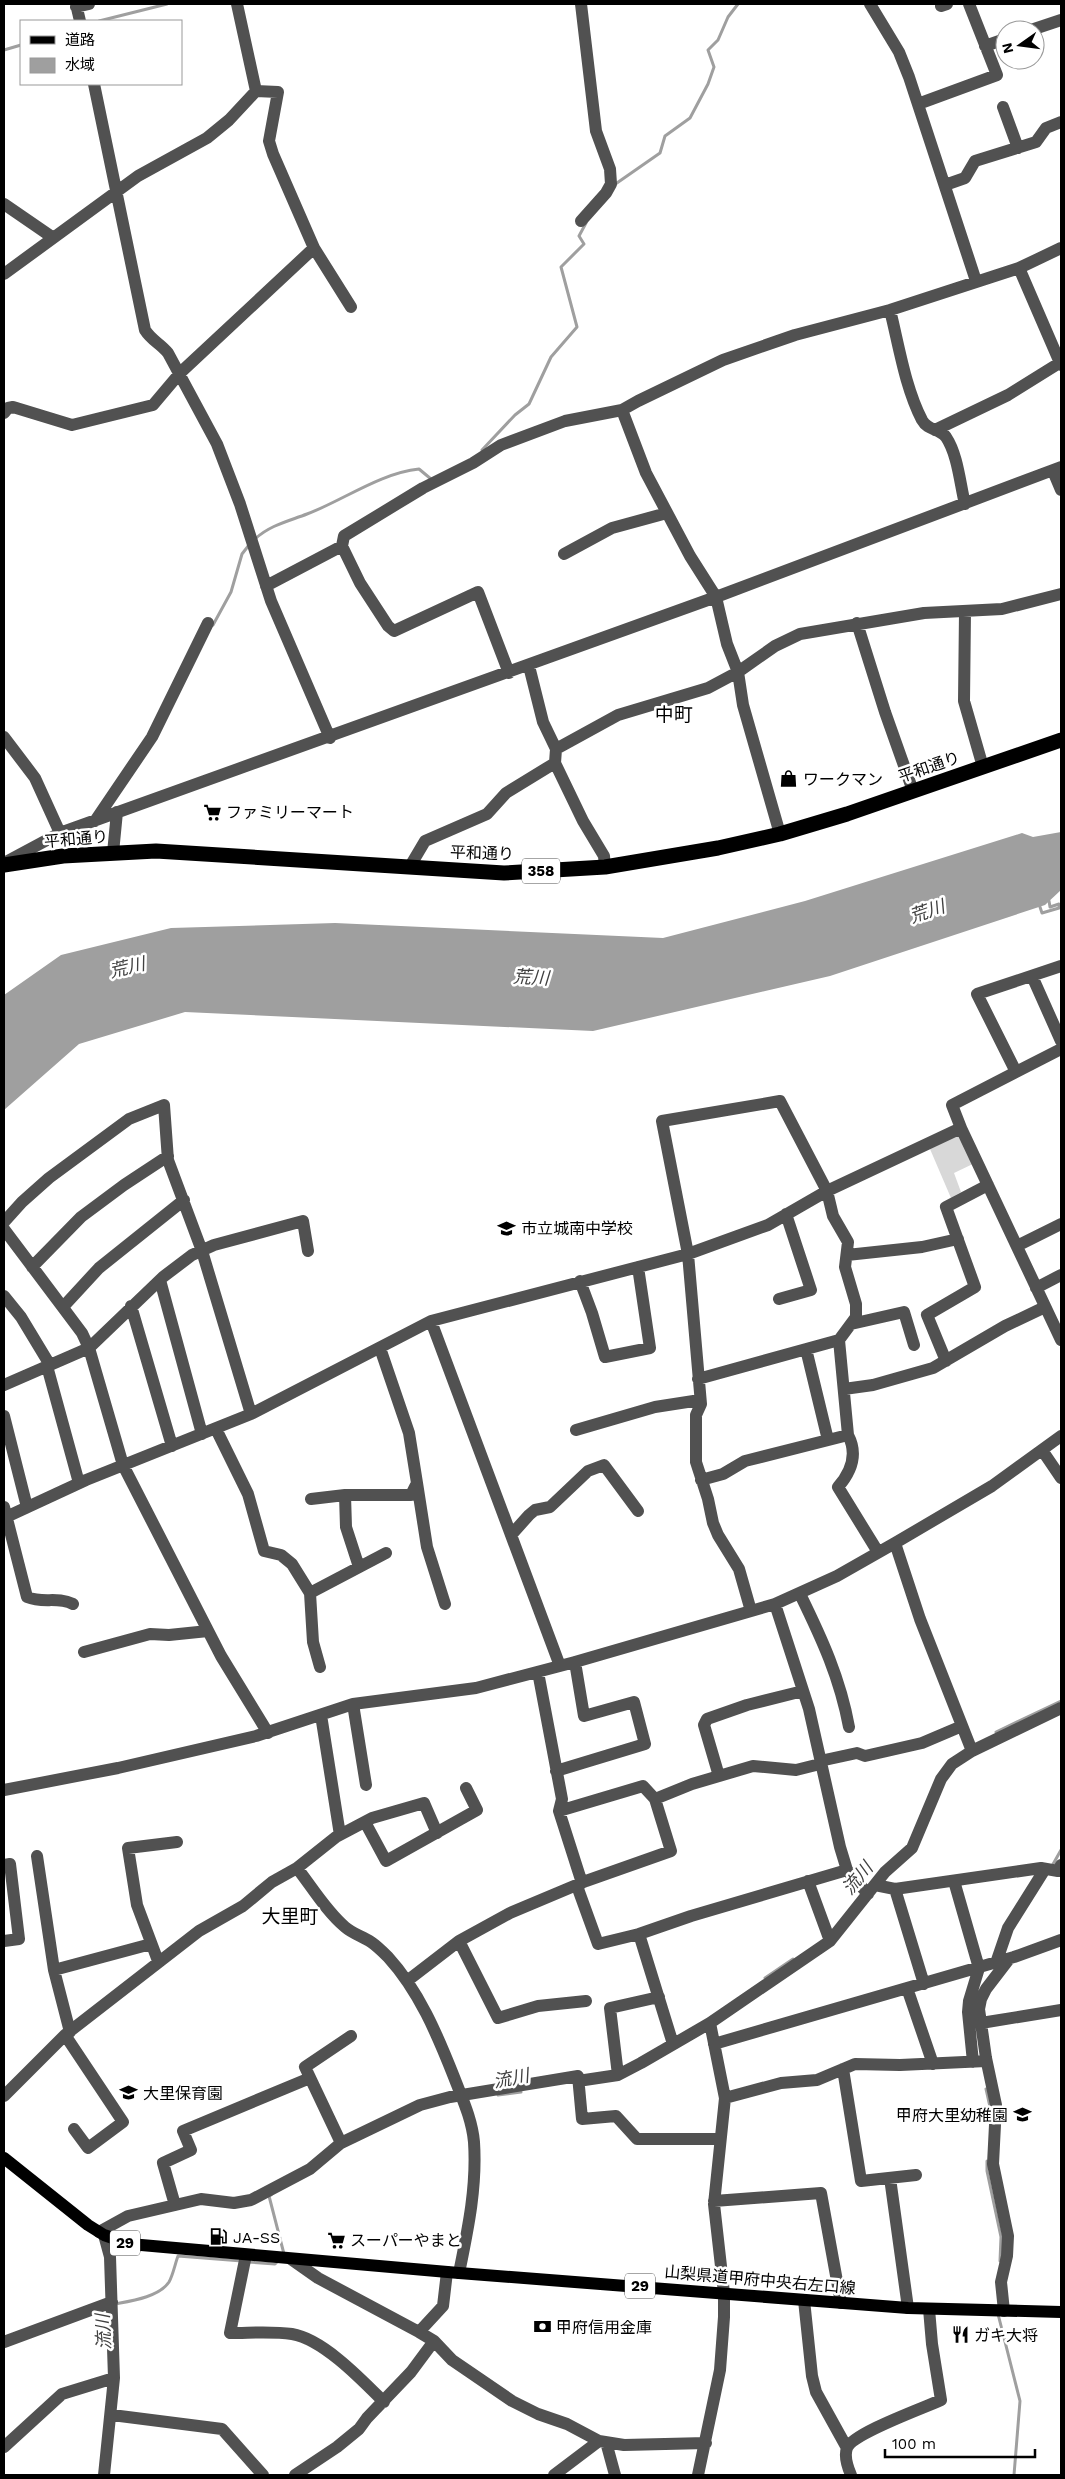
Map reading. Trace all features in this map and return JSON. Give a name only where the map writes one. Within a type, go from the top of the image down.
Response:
[{"type":"highway","name":"平和通り","points":[[4,864],[63,856],[193,852],[410,868],[504,872],[605,867],[718,848],[780,834],[1061,740]]},
{"type":"main road","name":"山梨県道甲府中央右左口線","points":[[4,2158],[101,2233],[130,2244],[245,2260],[272,2257],[908,2308],[1000,2311]]},
{"type":"main road","name":"29","points":[[1000,2311],[1061,2312]]},
{"type":"street","points":[[78,13],[89,4]]},
{"type":"street","points":[[236,4],[256,91]]},
{"type":"street","points":[[581,4],[596,131],[610,169],[611,184],[581,221]]},
{"type":"street","points":[[870,4],[899,52],[976,281]]},
{"type":"street","points":[[918,104],[996,75],[969,4]]},
{"type":"street","points":[[1045,25],[1061,20]]},
{"type":"street","points":[[985,46],[995,42]]},
{"type":"street","points":[[94,85],[145,330],[152,341],[162,345],[168,353],[217,444],[240,504],[266,586],[330,738]]},
{"type":"street","points":[[4,274],[52,237],[118,193],[138,176],[207,138],[229,120],[256,91],[278,92],[269,141],[276,162],[314,248],[351,307]]},
{"type":"street","points":[[1003,107],[1018,148]]},
{"type":"street","points":[[945,186],[965,178],[975,161],[1036,142],[1046,128],[1061,122]]},
{"type":"street","points":[[4,204],[52,237]]},
{"type":"street","points":[[4,413],[8,408],[13,407],[72,425],[153,405],[180,373],[314,248]]},
{"type":"street","points":[[509,673],[478,592],[394,631],[388,626],[360,584],[342,546],[344,536],[371,518],[473,463],[501,445],[565,421],[622,410],[723,360],[795,335],[890,310],[1019,268],[1061,248]]},
{"type":"street","points":[[935,430],[1008,395],[1061,363],[1019,268]]},
{"type":"street","points":[[890,310],[911,389],[922,419],[927,428],[935,430],[946,438],[965,504]]},
{"type":"street","points":[[622,410],[637,455],[667,514],[716,597],[727,644],[738,672],[743,705],[780,834]]},
{"type":"street","points":[[4,864],[60,834],[117,812],[529,666],[1057,469],[1061,490]]},
{"type":"street","points":[[564,554],[612,528],[667,514]]},
{"type":"street","points":[[266,586],[342,546]]},
{"type":"street","points":[[556,749],[618,715],[708,688],[738,672],[775,646],[800,634],[924,613],[1002,609],[1061,594]]},
{"type":"street","points":[[965,612],[964,700],[982,767]]},
{"type":"street","points":[[95,821],[152,736],[208,623]]},
{"type":"street","points":[[857,623],[885,712],[913,790]]},
{"type":"street","points":[[529,666],[543,722],[556,749],[555,763],[583,821],[604,856],[605,867]]},
{"type":"street","points":[[4,737],[36,778],[60,834]]},
{"type":"street","points":[[410,868],[426,841],[487,814],[506,793],[555,763]]},
{"type":"street","points":[[114,853],[117,812]]},
{"type":"street","points":[[1016,1072],[977,994],[1061,966]]},
{"type":"street","points":[[1032,976],[1061,1041]]},
{"type":"street","points":[[1061,1049],[952,1105],[961,1128],[1061,1340]]},
{"type":"street","points":[[698,1379],[839,1340],[856,1317],[856,1304],[845,1267],[848,1242],[833,1216],[827,1191],[780,1101],[662,1121],[688,1254],[698,1379],[700,1400],[696,1415],[696,1462],[718,1535],[739,1569],[750,1611]]},
{"type":"street","points":[[4,1222],[22,1202],[49,1178],[129,1119],[164,1105],[168,1156],[202,1251],[251,1414]]},
{"type":"street","points":[[73,1604],[62,1599],[38,1602],[27,1597],[4,1514],[28,1507],[79,1483],[251,1414],[431,1321],[688,1254],[768,1224],[827,1191],[961,1128]]},
{"type":"street","points":[[32,1267],[80,1217],[168,1156]]},
{"type":"street","points":[[946,1361],[927,1315],[975,1287],[946,1207],[988,1185]]},
{"type":"street","points":[[63,1307],[99,1268],[184,1200]]},
{"type":"street","points":[[779,1299],[812,1290],[786,1214]]},
{"type":"street","points":[[4,1385],[89,1348],[160,1280],[214,1244],[303,1221],[308,1251]]},
{"type":"street","points":[[1017,1246],[1061,1224]]},
{"type":"street","points":[[4,1229],[82,1333],[89,1348],[123,1465],[208,1630],[268,1733]]},
{"type":"street","points":[[847,1254],[922,1247],[958,1239]]},
{"type":"street","points":[[580,1281],[605,1357],[650,1348],[638,1267]]},
{"type":"street","points":[[1036,1288],[1061,1275]]},
{"type":"street","points":[[160,1280],[202,1434]]},
{"type":"street","points":[[4,1296],[21,1317],[49,1366],[79,1483]]},
{"type":"street","points":[[132,1306],[172,1446]]},
{"type":"street","points":[[844,1389],[873,1385],[933,1368],[1005,1326],[1045,1307]]},
{"type":"street","points":[[851,1324],[904,1312],[914,1345]]},
{"type":"street","points":[[431,1321],[560,1666]]},
{"type":"street","points":[[839,1340],[848,1435],[853,1445],[852,1469],[838,1487],[878,1552]]},
{"type":"street","points":[[380,1348],[409,1433],[427,1547],[445,1604]]},
{"type":"street","points":[[806,1349],[828,1440]]},
{"type":"street","points":[[576,1430],[655,1407],[700,1400]]},
{"type":"street","points":[[4,1416],[28,1507]]},
{"type":"street","points":[[216,1429],[248,1494],[264,1551],[281,1555],[292,1564],[310,1593],[313,1642],[320,1667]]},
{"type":"street","points":[[700,1480],[723,1474],[745,1461],[848,1435]]},
{"type":"street","points":[[4,1790],[118,1768],[268,1733],[353,1704],[476,1688],[575,1662],[774,1604],[800,1594],[895,1543],[992,1486],[1061,1436]]},
{"type":"street","points":[[1042,1450],[1061,1478]]},
{"type":"street","points":[[512,1534],[535,1510],[550,1507],[588,1471],[604,1465],[638,1511]]},
{"type":"street","points":[[311,1499],[345,1495],[411,1495],[417,1483]]},
{"type":"street","points":[[345,1495],[346,1526],[358,1567]]},
{"type":"street","points":[[895,1543],[920,1619],[972,1750]]},
{"type":"street","points":[[310,1593],[386,1553]]},
{"type":"street","points":[[800,1594],[831,1659],[843,1695],[849,1727]]},
{"type":"street","points":[[774,1604],[809,1709],[820,1763],[847,1870],[871,1890],[896,1890],[1052,1869]]},
{"type":"street","points":[[84,1652],[150,1634],[169,1635],[208,1630]]},
{"type":"street","points":[[556,1771],[645,1744],[634,1702],[584,1716],[575,1662]]},
{"type":"street","points":[[538,1672],[562,1800],[559,1811],[598,1944],[640,1934],[847,1870]]},
{"type":"street","points":[[719,1776],[704,1725],[707,1719],[739,1708],[803,1692]]},
{"type":"street","points":[[353,1704],[366,1785]]},
{"type":"street","points":[[578,2081],[618,2075],[710,2024],[830,1941],[885,1872],[912,1848],[942,1779],[952,1764],[972,1750],[1061,1708]]},
{"type":"street","points":[[321,1715],[340,1835]]},
{"type":"street","points":[[655,1799],[753,1766],[796,1770],[857,1753],[865,1756],[922,1743],[962,1726]]},
{"type":"street","points":[[407,1981],[459,1941],[510,1914],[580,1884],[671,1851],[655,1799],[643,1786],[559,1811]]},
{"type":"street","points":[[365,1822],[386,1861],[477,1810],[466,1788]]},
{"type":"street","points":[[4,2096],[67,2033],[158,1961],[199,1931],[243,1906],[272,1882],[297,1868],[340,1835],[365,1822],[406,1807],[424,1803],[436,1833]]},
{"type":"street","points":[[158,1961],[137,1905],[128,1848],[176,1842]]},
{"type":"street","points":[[37,1856],[54,1970],[67,2033],[123,2122],[88,2148],[74,2129]]},
{"type":"street","points":[[4,1865],[10,1864],[19,1939],[4,1941]]},
{"type":"street","points":[[297,1868],[342,1925],[354,1935],[371,1942],[387,1957],[416,1994],[438,2039],[470,2120],[475,2166],[474,2189],[443,2306],[419,2332]]},
{"type":"street","points":[[980,2061],[980,1999],[1002,1961],[1008,1928],[1052,1869]]},
{"type":"street","points":[[808,1881],[830,1941]]},
{"type":"street","points":[[954,1881],[979,1968],[969,2000],[968,2012],[980,2061],[996,2106],[993,2164],[1008,2236],[1007,2256],[1001,2282],[1000,2311]]},
{"type":"street","points":[[896,1890],[924,1984]]},
{"type":"street","points":[[640,1934],[673,2044]]},
{"type":"street","points":[[714,2044],[979,1968],[1061,1940]]},
{"type":"street","points":[[459,1941],[498,2018],[538,2006],[586,2001]]},
{"type":"street","points":[[54,1970],[151,1944]]},
{"type":"street","points":[[907,1988],[933,2064]]},
{"type":"street","points":[[618,2075],[610,2008],[659,1997]]},
{"type":"street","points":[[981,2023],[1061,2010]]},
{"type":"street","points":[[698,2475],[720,2370],[724,2293],[714,2201],[725,2098],[710,2024]]},
{"type":"street","points":[[341,2143],[305,2067],[351,2036]]},
{"type":"street","points":[[725,2098],[781,2082],[817,2080],[855,2064],[869,2062],[900,2065],[980,2061]]},
{"type":"street","points":[[843,2069],[861,2181],[916,2175]]},
{"type":"street","points":[[104,2475],[112,2415],[114,2378],[110,2257],[101,2233],[128,2216],[200,2199],[234,2203],[251,2200],[310,2168],[341,2143],[420,2105],[461,2095],[578,2076],[582,2119],[616,2116],[637,2139],[720,2138]]},
{"type":"street","points":[[175,2205],[163,2163],[191,2150],[183,2131],[310,2078]]},
{"type":"street","points":[[890,2178],[908,2308]]},
{"type":"street","points":[[714,2201],[821,2193],[841,2303]]},
{"type":"street","points":[[290,2259],[318,2278],[434,2341],[452,2360],[512,2401],[538,2414],[567,2424],[602,2441],[624,2445],[706,2443]]},
{"type":"street","points":[[245,2260],[230,2333],[292,2334],[307,2340],[342,2361],[384,2402]]},
{"type":"street","points":[[804,2300],[812,2376],[816,2392],[847,2448],[847,2463],[851,2475]]},
{"type":"street","points":[[4,2342],[112,2302]]},
{"type":"street","points":[[847,2448],[860,2436],[874,2428],[941,2400],[932,2344],[929,2309]]},
{"type":"street","points":[[295,2475],[337,2448],[359,2429],[367,2418],[411,2372],[434,2341]]},
{"type":"street","points":[[4,2447],[62,2394],[114,2378]]},
{"type":"street","points":[[112,2415],[222,2428],[263,2475]]},
{"type":"street","points":[[554,2475],[602,2441]]},
{"type":"street","points":[[602,2441],[615,2475]]},
{"type":"shaded area","points":[[963,1132],[977,1162],[954,1173],[961,1192],[951,1198],[930,1149]]},
{"type":"water","name":"荒川","points":[[1061,832],[1061,890],[1045,905],[830,976],[593,1031],[185,1012],[79,1044],[4,1110],[4,995],[61,955],[171,928],[335,923],[663,938],[805,901],[1022,833],[1033,837]]},
{"type":"waterway","points":[[103,20],[167,4]]},
{"type":"waterway","points":[[614,185],[660,153],[665,136],[690,118],[708,84],[714,67],[708,50],[718,40],[728,17],[738,4]]},
{"type":"waterway","points":[[4,50],[20,45]]},
{"type":"waterway","points":[[482,450],[515,415],[529,404],[551,357],[577,327],[561,267],[584,244],[579,236],[586,223]]},
{"type":"waterway","points":[[255,539],[273,527],[390,476],[419,469],[431,479]]},
{"type":"waterway","points":[[213,625],[231,592],[242,554],[249,545]]},
{"type":"waterway","points":[[1040,907],[1042,913],[1059,908],[1059,904],[1050,907],[1049,901]]},
{"type":"waterway","name":"流川","points":[[996,1732],[1061,1701]]},
{"type":"waterway","points":[[1052,1866],[1061,1850]]},
{"type":"waterway","name":"流川","points":[[765,1978],[793,1959]]},
{"type":"waterway","points":[[986,2089],[990,2107],[989,2120]]},
{"type":"waterway","name":"流川","points":[[498,2095],[521,2092]]},
{"type":"waterway","points":[[987,2161],[987,2171],[1001,2237],[1000,2261]]},
{"type":"waterway","name":"流川","points":[[271,2195],[269,2196],[284,2254]]},
{"type":"waterway","name":"流川","points":[[115,2304],[152,2295],[159,2291],[169,2282],[178,2256],[242,2261]]},
{"type":"waterway","name":"流川","points":[[248,2262],[275,2264],[278,2261]]},
{"type":"waterway","points":[[998,2314],[1020,2401],[1014,2475]]},
{"type":"place","name":"ワークマン","points":[[789,779]]},
{"type":"place","name":"ファミリーマート","points":[[212,812]]},
{"type":"place","name":"市立城南中学校","points":[[507,1228]]},
{"type":"place","name":"大里保育園","points":[[129,2093]]},
{"type":"place","name":"甲府大里幼稚園","points":[[1022,2115]]},
{"type":"place","name":"JA-SS","points":[[219,2237]]},
{"type":"place","name":"スーパーやまと","points":[[336,2240]]},
{"type":"place","name":"甲府信用金庫","points":[[542,2327]]},
{"type":"place","name":"ガキ大将","points":[[960,2335]]},
{"type":"district","name":"中町","points":[[674,714]]},
{"type":"district","name":"大里町","points":[[290,1916]]}]
